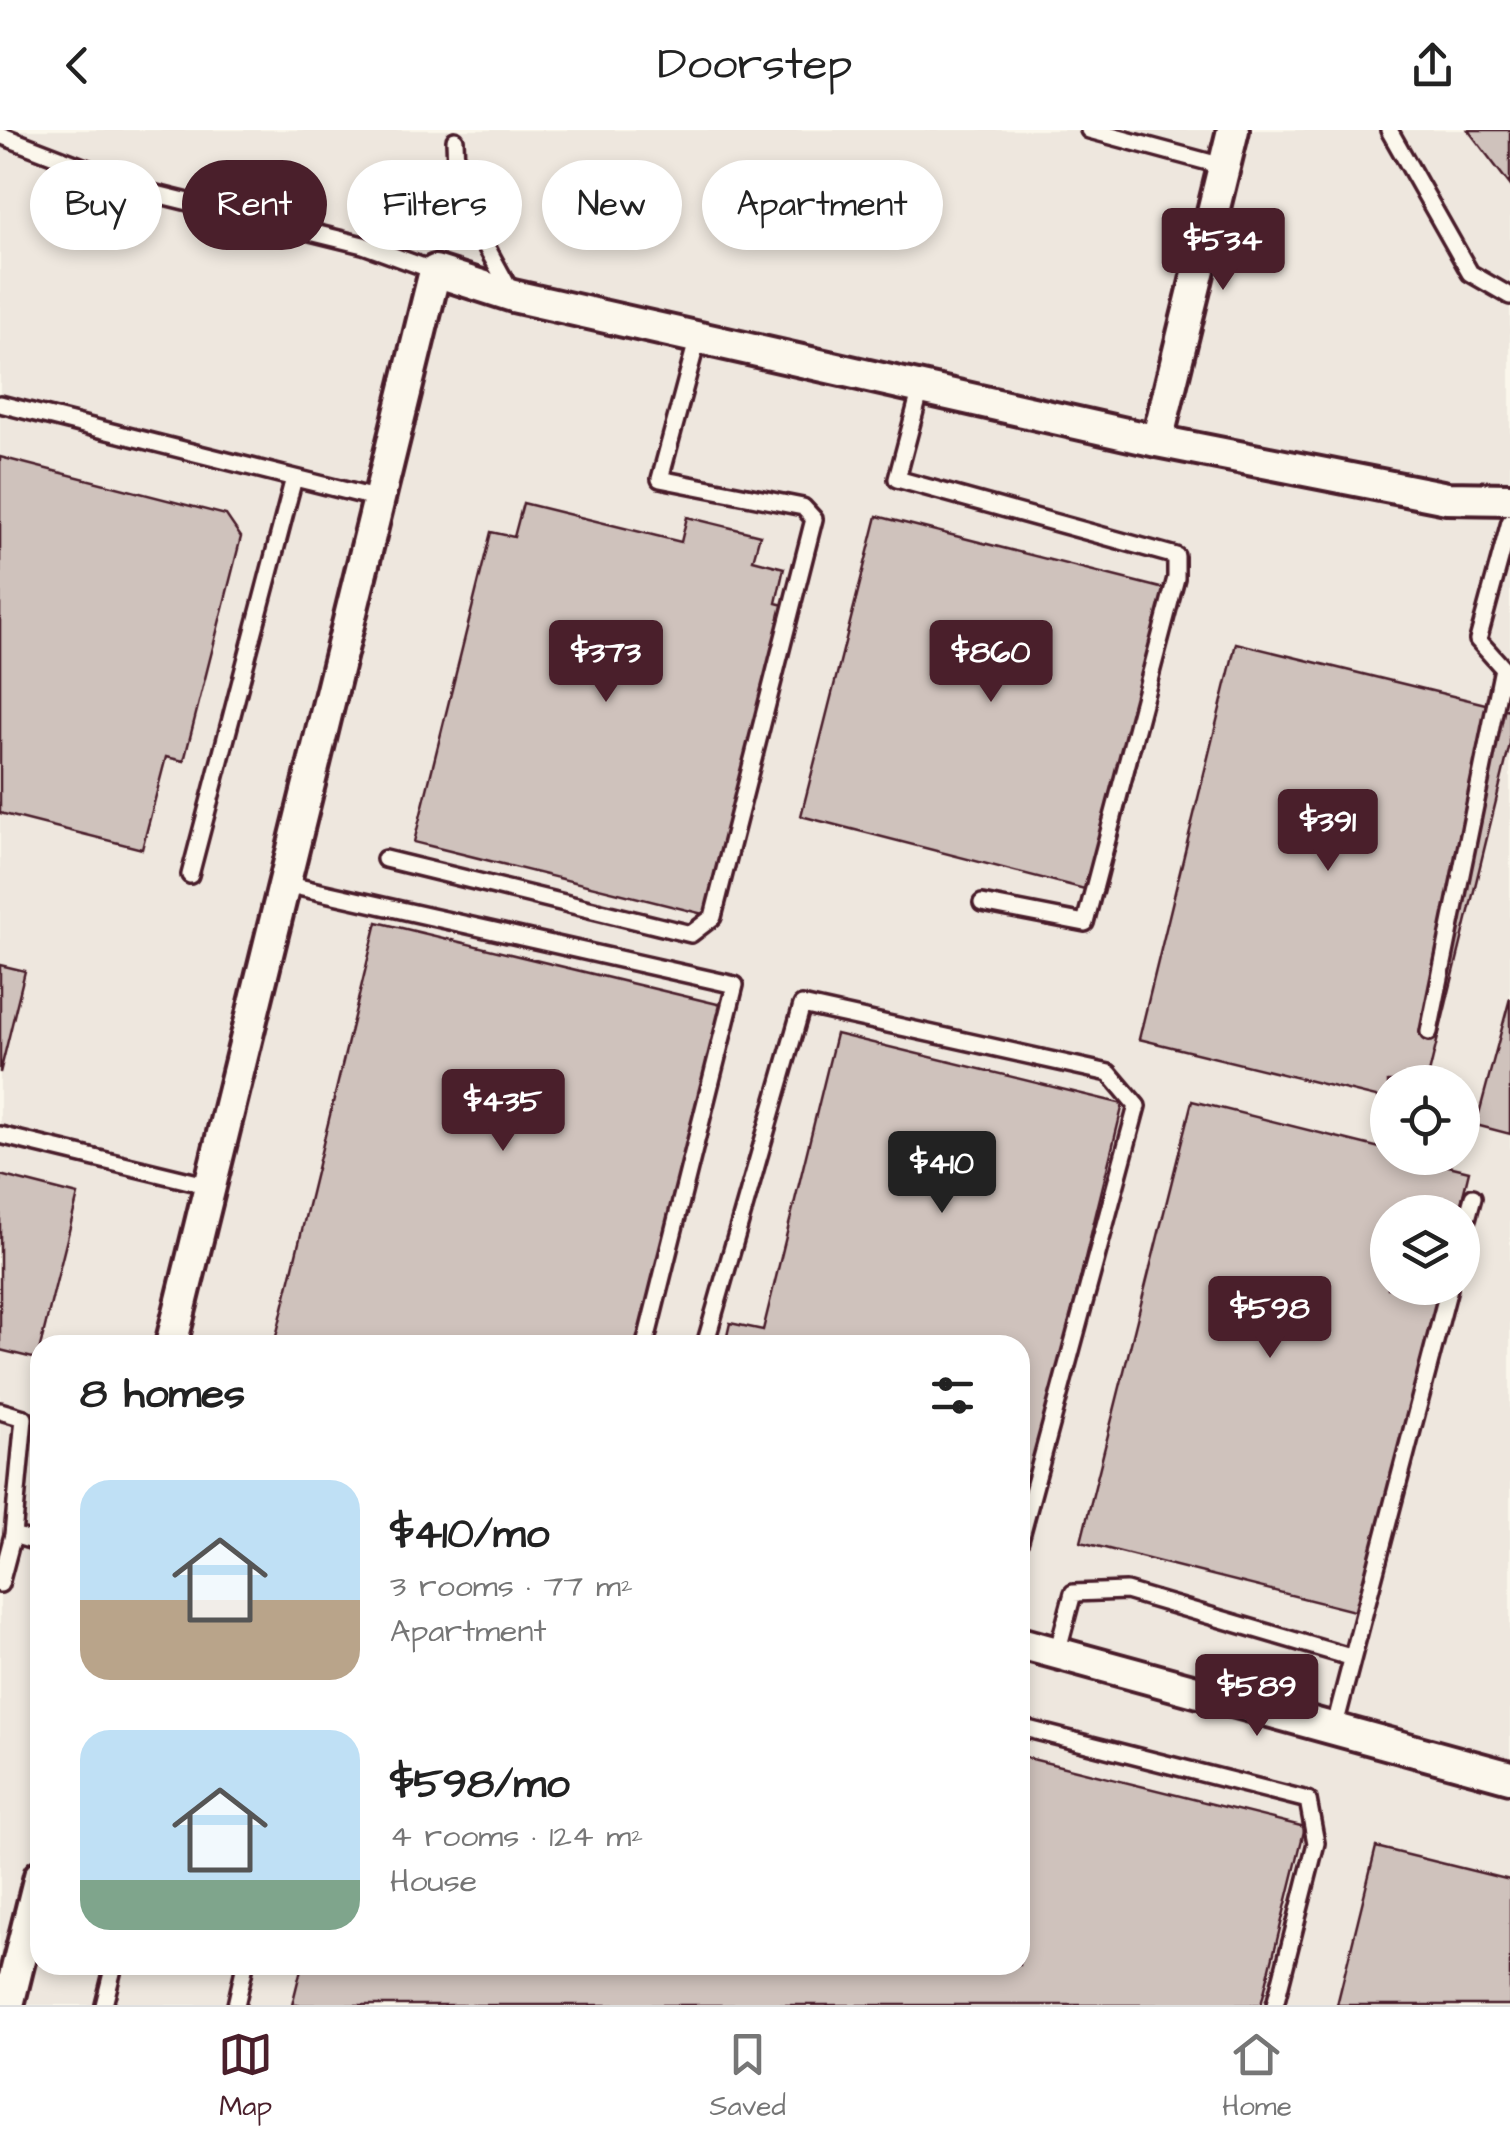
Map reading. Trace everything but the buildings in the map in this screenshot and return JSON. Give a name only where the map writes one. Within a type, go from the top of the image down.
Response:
[{"type":"street","points":[[1156,441],[1233,130]]},
{"type":"street","points":[[173,1335],[435,271],[513,296],[1156,441],[1447,498],[1510,499]]},
{"type":"street","points":[[1030,1646],[1510,1776]]},
{"type":"street","points":[[8,2005],[30,1916]]},
{"type":"lane","points":[[1089,130],[1223,166]]},
{"type":"lane","points":[[1390,130],[1470,272],[1510,296]]},
{"type":"lane","points":[[0,135],[148,192],[364,246],[435,271]]},
{"type":"lane","points":[[455,140],[457,193],[513,296]]},
{"type":"lane","points":[[385,859],[691,934],[712,917],[814,518],[804,507],[660,478],[698,338]]},
{"type":"lane","points":[[921,388],[898,480],[1176,556],[1176,578],[1085,923],[982,903]]},
{"type":"lane","points":[[0,404],[379,499]]},
{"type":"lane","points":[[190,875],[294,478]]},
{"type":"lane","points":[[1430,1032],[1503,668],[1478,640],[1510,522]]},
{"type":"lane","points":[[285,884],[736,985],[648,1335]]},
{"type":"lane","points":[[708,1335],[802,1005],[1109,1073],[1137,1106],[1030,1503]]},
{"type":"lane","points":[[0,1135],[210,1186]]},
{"type":"lane","points":[[1334,1729],[1444,1305]]},
{"type":"lane","points":[[0,1411],[24,1418],[13,1536],[0,1584]]},
{"type":"lane","points":[[13,1536],[30,1540]]},
{"type":"lane","points":[[1056,1653],[1073,1593],[1126,1591],[1350,1658]]},
{"type":"lane","points":[[1030,1730],[1308,1800],[1316,1843],[1275,2005]]},
{"type":"lane","points":[[104,2005],[112,1975]]},
{"type":"lane","points":[[236,2005],[242,1975]]},
{"type":"shaded area","points":[[0,130],[1510,130],[1510,2005],[0,2005]]}]
